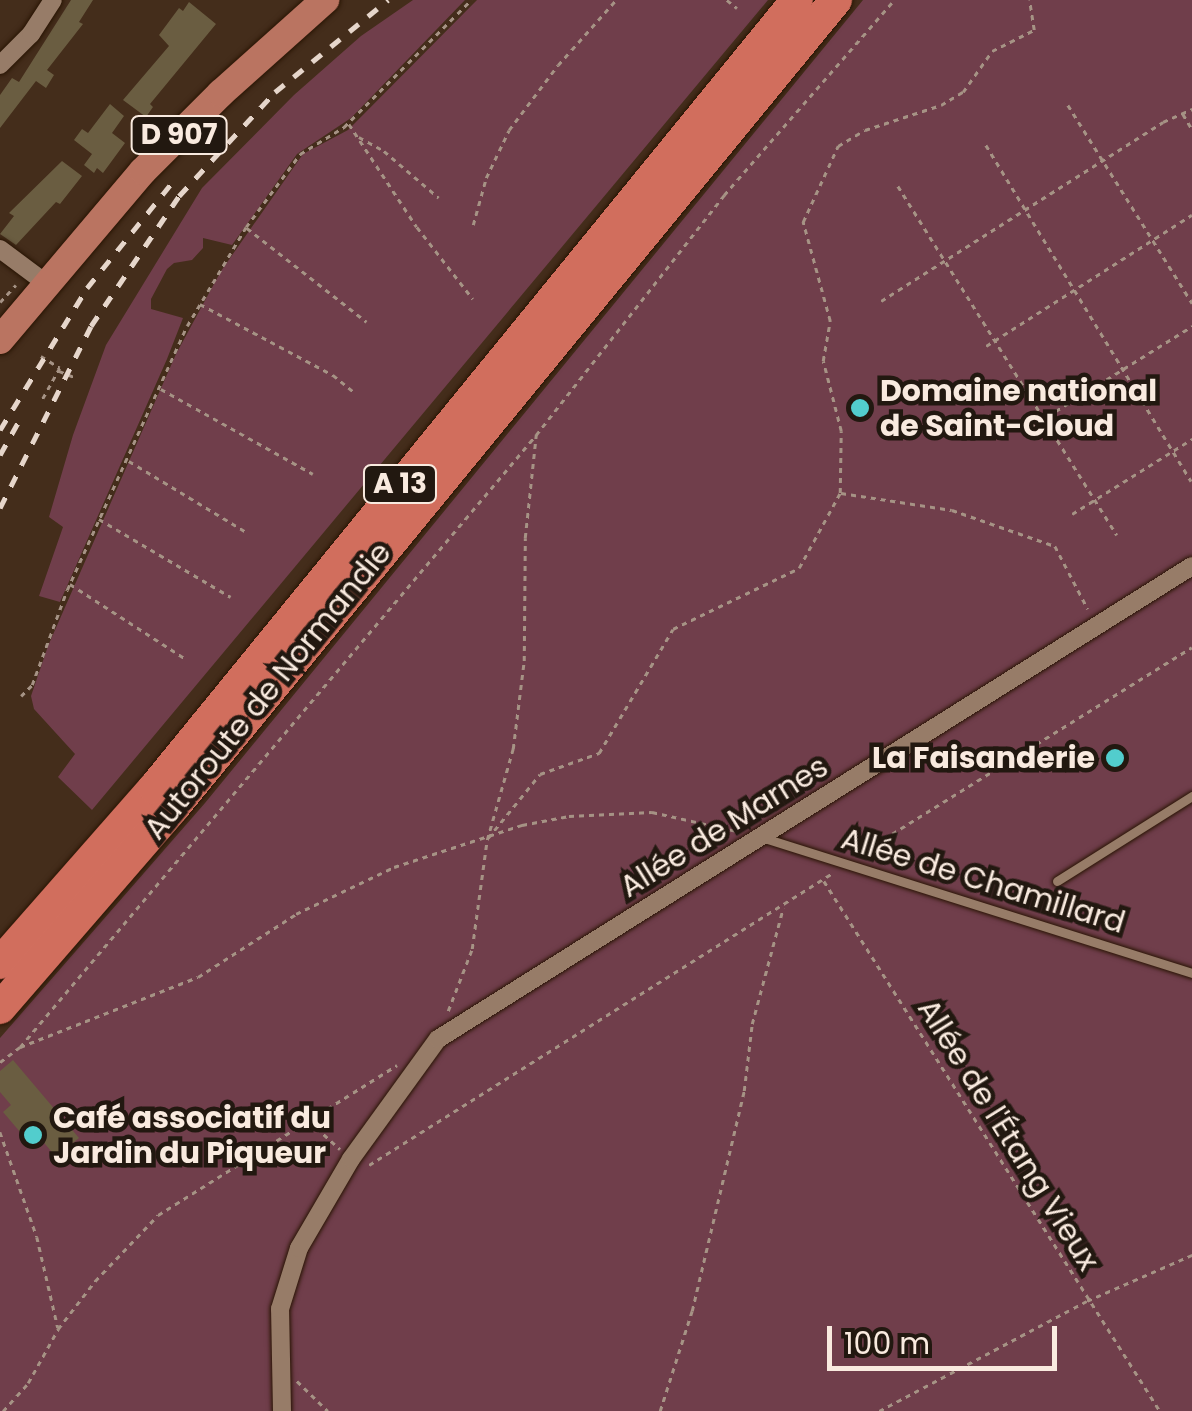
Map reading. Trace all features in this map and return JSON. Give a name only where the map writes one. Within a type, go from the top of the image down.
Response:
[{"type":"highway","name":"Autoroute de Normandie","points":[[0,963],[154,788],[797,0]]},
{"type":"highway","name":"Autoroute de Normandie","points":[[0,1008],[174,808],[836,0]]},
{"type":"main road","name":"D 907","points":[[0,324],[34,279],[146,152],[307,0]]},
{"type":"main road","name":"D 907","points":[[0,340],[34,279],[220,93],[325,0]]},
{"type":"street","points":[[0,65],[31,34],[53,0]]},
{"type":"street","points":[[0,249],[34,279]]},
{"type":"street","name":"Allée de Marnes","points":[[282,1411],[280,1309],[288,1277],[314,1219],[351,1159],[438,1040],[1192,566]]},
{"type":"lane","points":[[1056,881],[1192,796]]},
{"type":"lane","name":"Allée de Chamillard","points":[[760,837],[1192,973]]},
{"type":"path","points":[[21,696],[32,684],[70,584],[199,303],[246,227],[300,154],[349,123],[471,0]]},
{"type":"path","points":[[473,225],[486,178],[509,130],[558,65],[616,0]]},
{"type":"path","points":[[727,0],[737,8]]},
{"type":"path","points":[[0,1062],[20,1047],[536,435],[724,195],[894,0]]},
{"type":"path","points":[[487,840],[540,774],[599,752],[673,629],[800,568],[840,493],[842,431],[823,361],[830,320],[803,222],[838,146],[864,130],[928,110],[963,92],[992,52],[1034,30],[1029,0]]},
{"type":"path","points":[[1068,105],[1192,303]]},
{"type":"path","points":[[881,301],[1192,108]]},
{"type":"path","points":[[1182,113],[1192,129]]},
{"type":"path","points":[[349,123],[417,227],[473,299]]},
{"type":"path","points":[[357,136],[384,151],[440,198]]},
{"type":"path","points":[[986,145],[1191,481]]},
{"type":"path","points":[[898,186],[1117,535]]},
{"type":"path","points":[[986,346],[1192,215]]},
{"type":"path","points":[[246,227],[367,322]]},
{"type":"path","points":[[0,302],[34,279]]},
{"type":"path","points":[[199,303],[333,375],[353,392]]},
{"type":"path","points":[[1030,426],[1192,326]]},
{"type":"path","points":[[41,356],[76,378]]},
{"type":"path","points":[[41,402],[58,370]]},
{"type":"path","points":[[160,388],[313,474]]},
{"type":"path","points":[[438,1040],[472,949],[487,840],[513,750],[524,662],[525,538],[536,435]]},
{"type":"path","points":[[1072,514],[1192,439]]},
{"type":"path","points":[[127,460],[248,533]]},
{"type":"path","points":[[840,493],[952,510],[1055,546],[1097,625]]},
{"type":"path","points":[[100,519],[232,597]]},
{"type":"path","points":[[70,584],[186,660]]},
{"type":"path","points":[[370,1165],[1192,647]]},
{"type":"path","points":[[20,1047],[198,976],[296,914],[394,867],[487,840],[522,825],[569,816],[652,812],[760,837]]},
{"type":"path","name":"Allée de l'Étang Vieux","points":[[824,880],[1160,1411]]},
{"type":"path","points":[[660,1411],[692,1311],[744,1091],[752,1024],[784,907]]},
{"type":"path","points":[[4,1411],[28,1382],[58,1329],[120,1250],[158,1216],[402,1062]]},
{"type":"path","points":[[308,1120],[351,1159]]},
{"type":"path","points":[[0,1132],[37,1237],[58,1329]]},
{"type":"path","points":[[879,1411],[1087,1300],[1192,1256]]},
{"type":"path","points":[[279,1364],[328,1411]]},
{"type":"shaded area","points":[[413,0],[465,0],[351,118],[297,154],[232,245],[203,238],[203,248],[192,260],[174,263],[167,269],[151,299],[151,309],[183,318],[167,359],[60,602],[39,596],[63,527],[49,517],[73,435],[106,345],[202,188],[294,95],[361,36]]},
{"type":"shaded area","points":[[477,0],[768,0],[92,810],[58,777],[75,754],[34,709],[31,696],[48,646],[176,354],[221,271],[303,154],[348,130]]},
{"type":"shaded area","name":"Domaine national de Saint-Cloud","points":[[863,0],[1192,0],[1192,1411],[0,1411],[0,1038],[205,803]]},
{"type":"building","points":[[71,0],[93,0],[79,22],[83,24],[47,70],[54,75],[46,88],[36,81],[0,128],[0,95],[12,78],[19,82]]},
{"type":"building","points":[[189,2],[216,24],[150,104],[153,107],[146,117],[123,100],[169,46],[159,35],[179,8],[183,11]]},
{"type":"building","points":[[110,104],[124,116],[112,133],[125,143],[103,173],[97,168],[94,173],[84,165],[92,154],[74,140],[82,129],[88,133]]},
{"type":"building","points":[[62,161],[82,176],[60,204],[56,202],[16,245],[0,234],[14,216],[9,213]]},
{"type":"building","points":[[13,1060],[79,1138],[56,1157],[35,1132],[26,1139],[3,1112],[11,1105],[0,1092],[0,1071]]},
{"type":"railway","points":[[0,508],[91,326],[179,196],[275,92],[388,0]]},
{"type":"railway","points":[[0,430],[87,288],[171,184]]},
{"type":"railway","points":[[0,455],[20,419]]},
{"type":"place","name":"Domaine national de Saint-Cloud","points":[[860,408]]},
{"type":"place","name":"La Faisanderie","points":[[1115,758]]},
{"type":"place","name":"Café associatif du Jardin du Piqueur","points":[[33,1135]]}]
